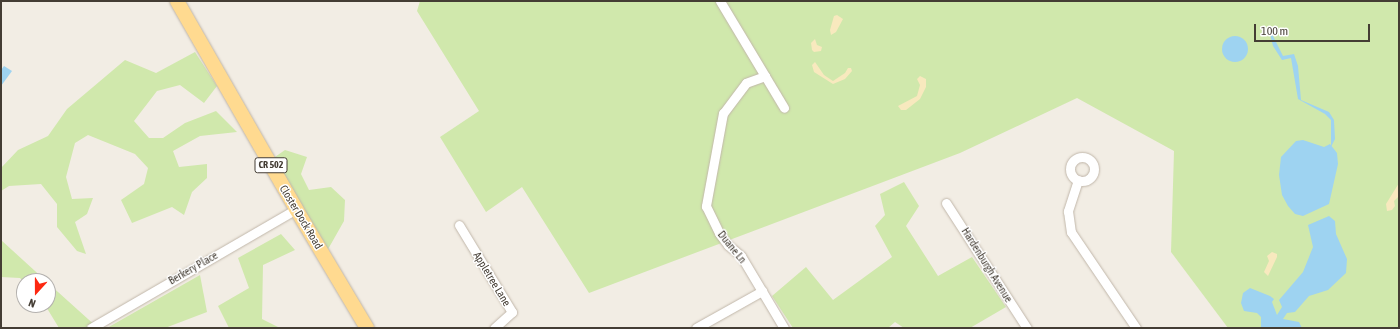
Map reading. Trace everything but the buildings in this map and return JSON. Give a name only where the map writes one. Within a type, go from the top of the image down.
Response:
[{"type":"main road","name":"Closter Dock Road","points":[[177,1],[296,209],[367,328]]},
{"type":"street","points":[[720,1],[784,108]]},
{"type":"street","name":"Duane Ln","points":[[764,76],[746,83],[723,113],[706,206],[728,246],[741,256],[784,328]]},
{"type":"street","points":[[1078,180],[1068,210],[1071,232],[1136,328]]},
{"type":"street","name":"Hardenburgh Avenue","points":[[946,203],[1027,328]]},
{"type":"street","name":"Berkery Place","points":[[91,328],[296,209]]},
{"type":"street","name":"Appletree Lane","points":[[459,225],[512,312],[494,328]]},
{"type":"street","points":[[696,328],[762,291]]},
{"type":"green space","points":[[420,1],[1399,1],[1399,328],[1228,328],[1171,252],[1174,151],[1077,98],[960,153],[589,293],[522,187],[486,212],[440,137],[479,111],[417,11]]},
{"type":"green space","points":[[195,52],[217,86],[204,103],[180,85],[157,91],[134,121],[149,138],[163,138],[185,123],[216,111],[237,132],[200,136],[173,151],[179,167],[207,164],[207,178],[192,192],[184,215],[172,207],[132,223],[121,200],[144,184],[148,168],[135,154],[88,135],[75,143],[66,177],[72,199],[93,198],[87,214],[75,222],[86,254],[77,251],[57,227],[57,204],[41,184],[9,186],[1,191],[1,168],[18,150],[48,136],[67,109],[125,60],[156,73]]},
{"type":"green space","points":[[285,150],[307,157],[301,174],[309,190],[331,187],[345,200],[344,221],[327,251],[272,159]]},
{"type":"green space","points":[[904,182],[919,206],[906,226],[938,276],[972,257],[1006,307],[970,328],[904,328],[895,322],[888,328],[793,328],[772,296],[806,267],[833,300],[892,257],[875,226],[885,215],[880,194]]},
{"type":"green space","points":[[281,234],[295,250],[263,265],[262,319],[280,328],[229,328],[218,306],[249,288],[238,258]]},
{"type":"green space","points":[[1,240],[37,273],[16,273],[16,278],[1,277]]},
{"type":"green space","points":[[200,275],[207,312],[165,328],[107,328]]},
{"type":"green space","points":[[56,290],[98,328],[59,328],[50,313],[56,313]]},
{"type":"sand","points":[[837,15],[843,19],[836,32],[831,35],[830,30],[834,16]]},
{"type":"sand","points":[[815,39],[817,45],[822,47],[821,51],[814,52],[812,50],[811,43]]},
{"type":"sand","points":[[815,62],[824,75],[833,81],[845,73],[848,68],[851,68],[852,71],[845,79],[833,84],[814,72],[812,65]]},
{"type":"sand","points":[[920,76],[926,79],[926,87],[920,99],[906,110],[901,110],[898,106],[917,96],[920,85],[917,79]]},
{"type":"sand","points":[[1399,183],[1399,196],[1394,201],[1395,206],[1392,210],[1387,211],[1386,204]]},
{"type":"sand","points":[[1272,252],[1277,254],[1277,257],[1268,276],[1264,272],[1269,261],[1267,256]]},
{"type":"water","points":[[1268,26],[1283,56],[1294,54],[1298,66],[1301,100],[1329,112],[1334,120],[1335,139],[1331,147],[1331,120],[1325,114],[1298,99],[1291,58],[1282,60],[1273,46]]},
{"type":"water","points":[[1235,36],[1245,39],[1248,49],[1245,59],[1235,62],[1225,59],[1222,49],[1225,39]]},
{"type":"water","points":[[4,66],[12,71],[1,86],[1,70]]},
{"type":"water","points":[[1303,140],[1324,147],[1330,144],[1337,153],[1338,164],[1329,204],[1303,216],[1295,214],[1288,206],[1282,195],[1279,175],[1281,157],[1296,141]]},
{"type":"water","points":[[1329,216],[1335,221],[1336,234],[1347,259],[1346,273],[1328,290],[1309,296],[1295,312],[1287,313],[1283,319],[1299,322],[1302,328],[1261,328],[1261,317],[1257,313],[1244,311],[1241,303],[1243,293],[1250,288],[1270,296],[1274,299],[1272,302],[1277,315],[1282,307],[1279,300],[1303,272],[1313,247],[1308,225]]}]
